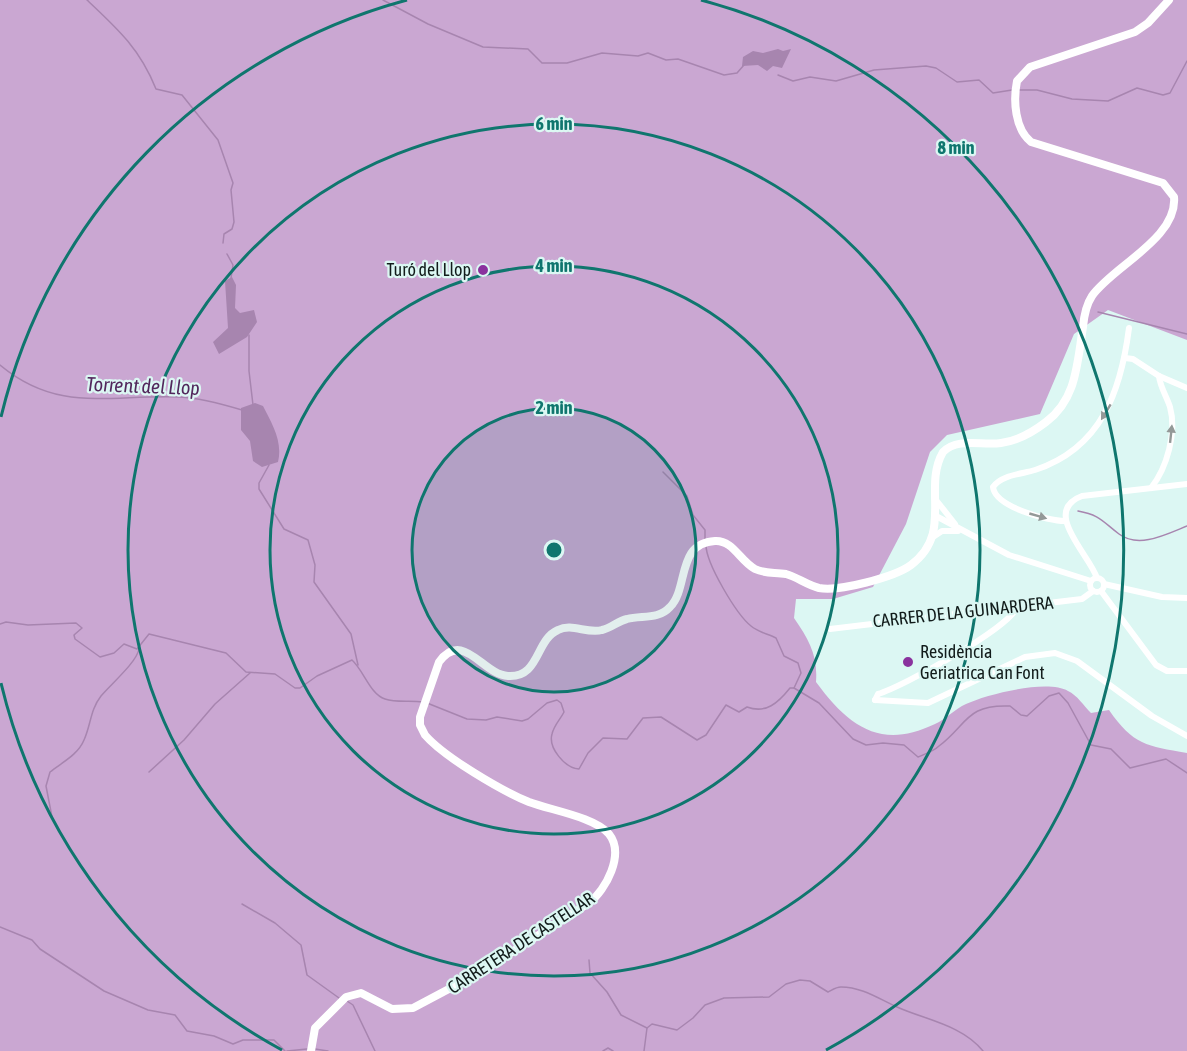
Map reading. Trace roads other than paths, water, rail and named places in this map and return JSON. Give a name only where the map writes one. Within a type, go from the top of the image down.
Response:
[{"type":"street","name":"CARRETERA DE CASTELLAR","points":[[310,1049],[315,1028],[346,997],[356,993],[366,994],[397,1010],[421,1005],[479,973],[593,899],[602,889],[614,860],[615,845],[606,831],[507,792],[434,744],[422,731],[420,721],[439,662],[452,651],[466,651],[498,674],[513,676],[531,668],[549,636],[560,628],[601,630],[626,619],[659,614],[675,601],[686,561],[699,547],[720,542],[729,546],[758,571],[785,574],[826,589],[857,584],[905,569],[922,554],[933,537],[939,464],[947,449],[960,444],[994,444],[1017,439],[1044,424],[1060,410],[1073,385],[1085,314],[1090,298],[1143,249],[1174,210],[1174,197],[1166,184],[1075,154],[1040,146],[1026,138],[1020,129],[1017,116],[1017,81],[1030,67],[1135,32],[1148,23],[1169,0]]},
{"type":"street","points":[[1065,521],[1011,507],[996,495],[993,488],[1003,479],[1045,466],[1088,436],[1116,395],[1129,328]]},
{"type":"street","points":[[1125,357],[1187,388]]},
{"type":"street","points":[[1151,488],[1166,458],[1172,428],[1171,411],[1159,376]]},
{"type":"street","points":[[1094,580],[1065,521],[1067,506],[1077,498],[1187,484]]},
{"type":"street","points":[[936,500],[951,520],[964,532]]},
{"type":"street","points":[[936,516],[1010,555],[1104,584],[1162,597],[1187,598]]},
{"type":"street","points":[[933,537],[947,530],[964,532]]},
{"type":"street","points":[[1094,580],[1090,587],[1093,591],[1101,591]]},
{"type":"street","points":[[1101,591],[1104,584]]},
{"type":"street","name":"CARRER DE LA GUINARDERA","points":[[830,629],[1082,600],[1093,591]]},
{"type":"street","points":[[1101,591],[1156,665],[1164,670],[1187,671]]},
{"type":"street","points":[[1018,606],[1013,615],[977,640],[913,678],[878,694],[875,700],[928,703],[1025,657],[1055,653],[1077,661],[1152,716],[1187,736]]},
{"type":"waterway","points":[[87,0],[118,30],[135,51],[156,89],[182,95],[218,140],[233,183],[231,190],[234,222],[232,229],[224,234],[223,243]]},
{"type":"waterway","points":[[383,0],[428,24],[483,47],[528,49],[542,63],[567,63],[602,53],[638,56],[648,53],[666,60],[678,59],[724,75],[737,73],[744,65]]},
{"type":"waterway","points":[[1019,90],[1037,90],[1072,99],[1108,101],[1137,88],[1163,95],[1170,93],[1187,61]]},
{"type":"waterway","points":[[778,75],[793,81],[810,77],[836,81],[874,70],[926,66],[936,68],[957,82],[979,80],[993,93],[1012,90]]},
{"type":"waterway","points":[[227,254],[233,265],[231,278]]},
{"type":"waterway","points":[[1098,312],[1187,334]]},
{"type":"waterway","points":[[249,335],[249,371],[253,405]]},
{"type":"waterway","name":"Torrent del Llop","points":[[0,365],[22,380],[43,390],[64,396],[188,398],[242,410]]},
{"type":"waterway","name":"Torrent del Llop","points":[[269,465],[259,483],[259,489],[284,529],[308,540],[315,565],[314,582],[351,634],[358,665]]},
{"type":"waterway","points":[[663,472],[687,496],[693,515],[705,530],[705,540]]},
{"type":"waterway","points":[[1078,511],[1096,517],[1119,534],[1135,540],[1153,539],[1187,526]]},
{"type":"waterway","points":[[706,545],[716,575],[745,620],[754,628],[776,638],[784,656],[798,663],[801,673],[794,688],[819,703],[853,739],[866,745],[883,743],[904,745],[918,757],[937,748],[968,717],[984,708],[1010,706],[1021,715],[1027,716],[1049,696],[1059,693],[1068,703],[1091,745],[1111,749],[1130,768],[1166,759],[1187,773]]},
{"type":"waterway","points":[[0,624],[6,622],[28,625],[76,623],[82,628],[74,635],[75,639],[100,657],[114,653],[124,644],[137,649],[149,634],[226,653],[246,672],[275,674],[295,688],[300,688],[317,676],[352,660],[375,692],[385,699],[423,702]]},
{"type":"waterway","points":[[52,817],[46,786],[50,772],[74,754],[81,745],[97,701],[128,667],[139,649]]},
{"type":"waterway","points":[[149,772],[184,740],[215,704],[250,673]]},
{"type":"waterway","points":[[427,703],[467,719],[486,720],[497,717],[522,721],[528,719],[547,703],[557,700],[561,703],[564,712],[551,739],[555,751],[563,761],[579,769],[588,753],[603,738],[627,739],[643,718],[661,717],[697,740],[706,735],[726,705],[739,712],[747,707],[766,708],[781,698],[790,688],[794,688]]},
{"type":"waterway","points":[[242,904],[275,923],[301,945],[307,975],[339,998]]},
{"type":"waterway","points":[[0,927],[32,940],[40,949],[104,991],[148,1010],[175,1015],[187,1031],[214,1036],[233,1044],[243,1040],[274,1040],[285,1051]]},
{"type":"waterway","points":[[589,960],[590,973],[607,992],[621,1015],[647,1028]]},
{"type":"waterway","points":[[644,1051],[647,1028],[652,1024],[677,1030],[705,1005],[724,998],[769,997],[786,984],[800,980],[810,981],[828,992],[841,987],[863,991],[954,1029],[965,1035],[983,1051]]},
{"type":"waterway","points":[[347,1001],[353,1005],[375,1051]]},
{"type":"waterway","points":[[603,1051],[608,1048],[613,1051]]},
{"type":"waterway","points":[[287,1051],[307,1049]]},
{"type":"waterway","points":[[315,1049],[328,1051]]},
{"type":"place","name":"Turó del Llop","points":[[483,270]]},
{"type":"place","name":"Residència Geriatrica Can Font","points":[[908,662]]}]
